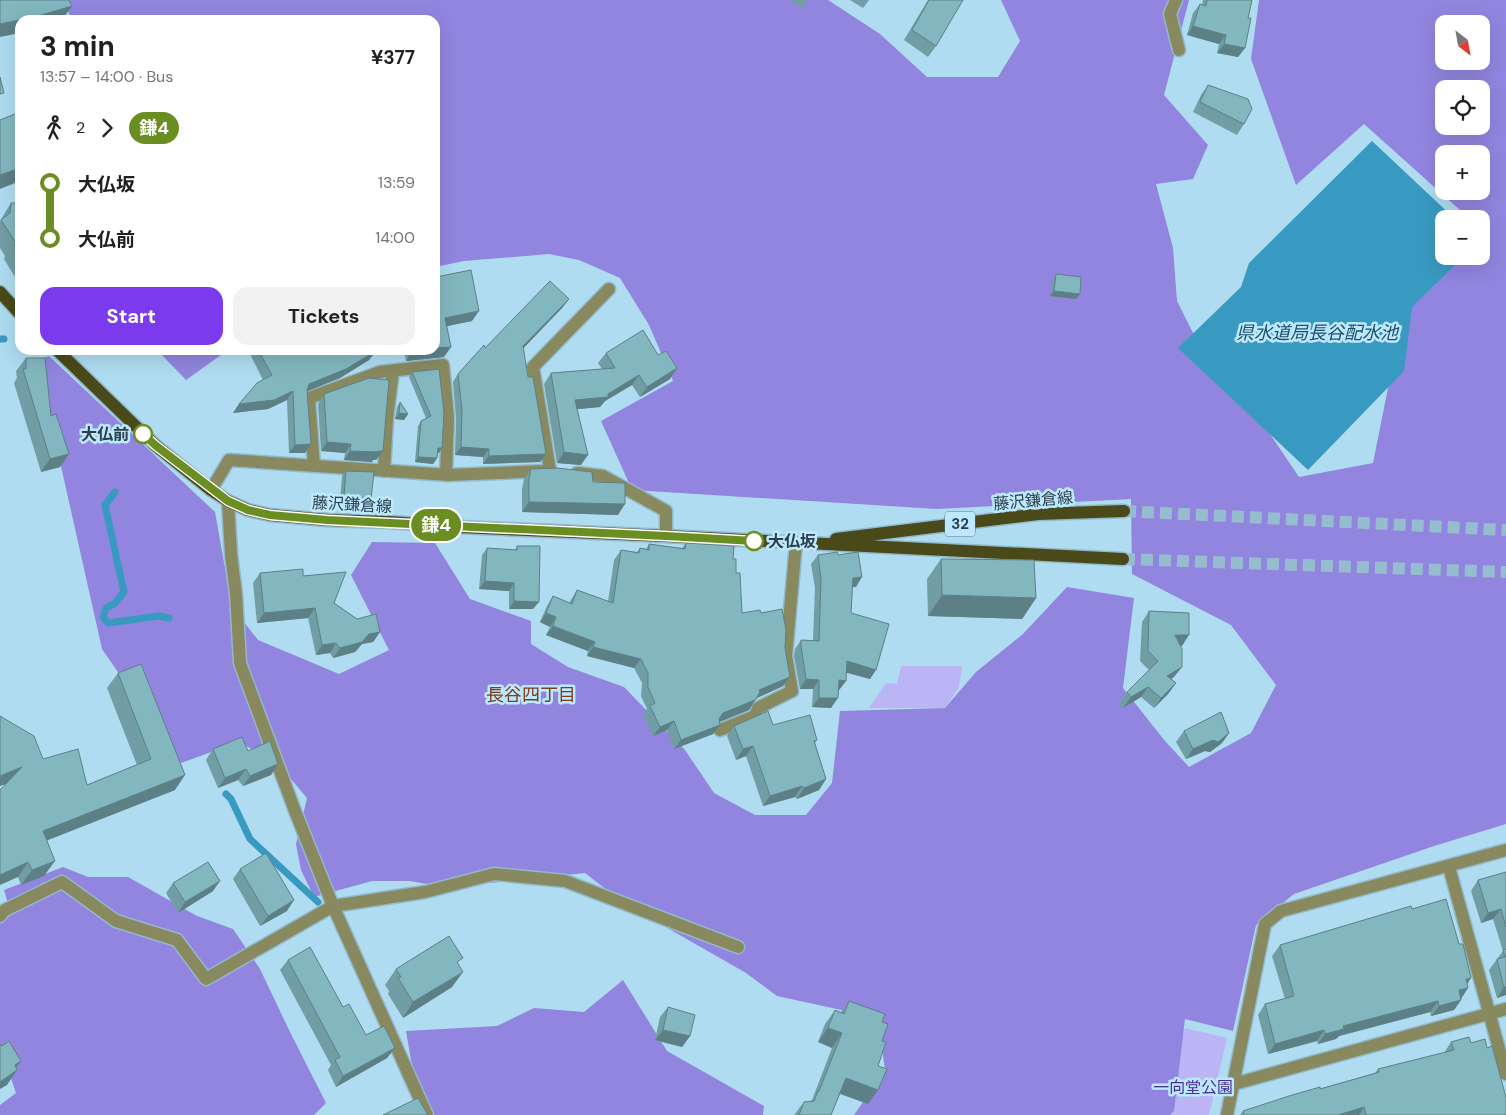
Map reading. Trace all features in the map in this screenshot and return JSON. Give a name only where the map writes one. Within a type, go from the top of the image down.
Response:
[{"type":"main road","points":[[0,292],[15,308]]},
{"type":"main road","name":"藤沢鎌倉線","points":[[62,355],[155,445],[211,490],[228,501],[248,510],[270,515],[327,520],[1123,559]]},
{"type":"main road","name":"藤沢鎌倉線","points":[[796,543],[1038,514],[1124,511]]},
{"type":"street","points":[[1176,0],[1170,14],[1180,50]]},
{"type":"street","points":[[559,471],[533,367],[609,289]]},
{"type":"street","points":[[314,466],[309,398],[380,372],[443,366],[448,418],[446,475]]},
{"type":"street","points":[[384,471],[386,420],[393,371]]},
{"type":"street","points":[[211,490],[230,460],[446,475],[559,471],[603,476],[666,511],[666,536]]},
{"type":"street","points":[[228,501],[240,663],[295,812],[333,906],[427,1115]]},
{"type":"street","points":[[720,730],[755,716],[758,708],[792,691],[786,656],[796,543]]},
{"type":"street","points":[[1227,1115],[1265,924],[1281,912],[1506,850]]},
{"type":"street","points":[[1449,867],[1506,1074]]},
{"type":"street","points":[[0,916],[5,910],[62,882],[116,921],[177,940],[206,979],[333,906],[426,892],[494,874],[565,881],[738,947]]},
{"type":"street","points":[[1234,1084],[1506,1009]]},
{"type":"green space","points":[[901,666],[962,666],[959,687],[945,708],[869,708],[886,683],[897,684]]},
{"type":"green space","name":"一向堂公園","points":[[1185,1028],[1227,1038],[1209,1115],[1162,1115]]},
{"type":"shaded area","points":[[63,0],[828,0],[880,34],[927,77],[998,77],[1020,41],[1001,0],[1189,0],[1164,95],[1208,145],[1193,179],[1156,184],[1173,248],[1177,301],[1202,351],[1235,382],[1299,477],[1373,463],[1404,308],[1440,265],[1490,265],[1490,210],[1460,210],[1449,200],[1490,200],[1490,145],[1435,145],[1435,188],[1364,124],[1296,185],[1251,59],[1259,0],[1506,0],[1506,824],[1434,846],[1294,894],[1256,925],[1233,1031],[1185,1019],[1174,1111],[1170,1115],[854,1115],[885,1070],[878,1018],[777,996],[746,973],[664,926],[643,918],[585,873],[480,884],[440,886],[409,881],[372,881],[314,897],[301,870],[296,844],[307,798],[278,764],[239,742],[181,763],[102,649],[41,377],[35,361],[49,356],[215,512],[232,607],[258,640],[339,674],[389,650],[351,575],[372,542],[435,543],[470,599],[531,621],[531,644],[568,667],[624,687],[685,750],[714,793],[755,815],[806,815],[832,783],[840,711],[945,708],[976,672],[1023,634],[1067,587],[1134,598],[1123,688],[1165,741],[1189,767],[1251,733],[1276,685],[1231,625],[1132,574],[1131,499],[937,509],[632,490],[601,421],[673,381],[649,325],[620,278],[579,260],[549,254],[464,261],[440,266],[440,15],[70,15]]},
{"type":"shaded area","points":[[162,355],[221,355],[186,380]]},
{"type":"shaded area","points":[[63,867],[88,877],[128,877],[197,916],[233,929],[260,969],[326,1103],[314,1115],[0,1115],[0,1105],[16,1093],[0,1045],[0,924],[7,900],[4,890]]},
{"type":"shaded area","points":[[623,980],[667,1051],[764,1106],[763,1115],[431,1115],[416,1089],[406,1031],[497,1026],[534,1008],[584,1012]]},
{"type":"water","name":"県水道局長谷配水池","points":[[1372,141],[1445,210],[1435,210],[1435,265],[1455,265],[1412,307],[1404,371],[1308,470],[1178,348],[1241,287],[1249,263]]},
{"type":"building","points":[[0,0],[69,0],[72,6],[41,15],[15,15],[15,21],[0,24]]},
{"type":"building","points":[[929,0],[963,0],[936,46],[912,30]]},
{"type":"building","points":[[1207,0],[1252,0],[1248,18],[1251,18],[1245,48],[1224,44],[1226,35],[1193,26],[1200,4],[1206,6]]},
{"type":"building","points":[[0,77],[4,93],[0,94]]},
{"type":"building","points":[[1208,85],[1248,99],[1252,109],[1244,124],[1200,102]]},
{"type":"building","points":[[15,114],[15,170],[0,175],[0,120]]},
{"type":"building","points":[[11,203],[15,203],[15,241],[1,220],[10,213]]},
{"type":"building","points":[[471,270],[479,311],[445,318],[451,347],[440,348],[440,276]]},
{"type":"building","points":[[1056,274],[1081,277],[1080,294],[1054,291]]},
{"type":"building","points":[[550,281],[569,299],[523,346],[528,377],[533,377],[546,454],[489,456],[489,449],[461,447],[462,410],[458,374],[484,345],[485,348]]},
{"type":"building","points":[[643,330],[658,355],[666,351],[677,368],[647,387],[639,375],[608,394],[608,397],[575,400],[588,455],[564,452],[551,373],[615,368],[606,353]]},
{"type":"building","points":[[261,355],[369,355],[346,369],[309,384],[307,390],[311,444],[295,445],[293,391],[274,400],[239,404],[257,383],[272,375]]},
{"type":"building","points":[[26,358],[45,358],[51,416],[56,414],[69,454],[50,459],[23,369],[26,369]]},
{"type":"building","points":[[439,369],[444,413],[442,448],[438,448],[437,458],[418,457],[421,421],[431,416],[412,372]]},
{"type":"building","points":[[369,378],[389,380],[383,451],[350,451],[351,444],[327,442],[324,394]]},
{"type":"building","points":[[400,402],[408,414],[399,413]]},
{"type":"building","points":[[557,468],[592,472],[593,482],[625,483],[625,504],[529,502],[531,469]]},
{"type":"building","points":[[346,471],[374,472],[371,499],[344,496]]},
{"type":"building","points":[[686,543],[734,546],[733,559],[736,559],[736,573],[740,573],[742,613],[760,610],[761,613],[782,609],[786,630],[785,648],[790,677],[759,690],[760,692],[755,700],[723,713],[719,719],[720,725],[681,740],[674,721],[660,727],[650,706],[655,703],[648,687],[648,673],[641,659],[593,647],[595,642],[553,626],[556,617],[546,613],[553,596],[572,604],[577,590],[613,603],[621,550],[639,553],[640,548],[649,550],[649,544],[685,549]]},
{"type":"building","points":[[517,546],[540,546],[539,602],[514,601],[514,583],[485,581],[487,548],[517,550]]},
{"type":"building","points":[[837,552],[838,555],[858,552],[862,577],[853,578],[851,613],[889,624],[876,670],[847,661],[846,681],[839,680],[838,698],[819,698],[819,680],[806,679],[801,640],[819,641],[821,579],[818,555]]},
{"type":"building","points":[[941,559],[1034,560],[1036,598],[942,595]]},
{"type":"building","points":[[303,569],[303,576],[346,572],[334,603],[357,619],[376,614],[380,632],[369,634],[362,642],[340,648],[336,643],[322,645],[315,608],[264,613],[260,573]]},
{"type":"building","points":[[1149,611],[1189,613],[1189,635],[1175,635],[1182,649],[1182,667],[1167,676],[1176,683],[1161,698],[1148,687],[1131,697],[1127,692],[1158,661],[1148,651]]},
{"type":"building","points":[[141,664],[185,775],[43,831],[55,861],[32,870],[28,862],[0,875],[0,790],[22,767],[0,776],[0,716],[34,736],[43,759],[78,749],[87,785],[151,759],[118,673]]},
{"type":"building","points":[[768,711],[773,725],[810,715],[817,740],[814,741],[826,779],[804,788],[802,786],[770,796],[753,746],[743,749],[734,726]]},
{"type":"building","points":[[1221,712],[1229,733],[1218,742],[1213,740],[1193,749],[1184,731]]},
{"type":"building","points":[[242,737],[248,751],[270,741],[278,764],[250,776],[246,769],[225,778],[213,749]]},
{"type":"building","points":[[266,853],[294,900],[268,916],[240,869]]},
{"type":"building","points":[[208,862],[220,881],[185,902],[173,883]]},
{"type":"building","points":[[1506,872],[1506,927],[1501,909],[1488,913],[1478,880]]},
{"type":"building","points":[[1446,899],[1459,944],[1463,944],[1471,978],[1466,979],[1468,988],[1459,990],[1461,1000],[1439,1006],[1438,1001],[1343,1026],[1344,1029],[1325,1034],[1324,1030],[1275,1044],[1265,1004],[1294,996],[1280,945],[1411,906],[1412,909]]},
{"type":"building","points":[[449,936],[463,958],[457,962],[463,972],[413,1002],[398,978],[401,977],[396,969]]},
{"type":"building","points":[[310,947],[343,1007],[349,1004],[366,1035],[384,1026],[395,1048],[343,1076],[335,1060],[340,1057],[288,960]]},
{"type":"building","points":[[1506,949],[1506,987],[1504,987],[1497,959],[1505,957],[1503,950]]},
{"type":"building","points":[[849,1001],[885,1014],[882,1022],[888,1024],[882,1041],[886,1042],[878,1066],[887,1069],[878,1090],[846,1078],[831,1115],[799,1115],[804,1102],[814,1101],[842,1033],[828,1028],[835,1010],[844,1014]]},
{"type":"building","points":[[668,1007],[695,1015],[690,1036],[663,1030]]},
{"type":"building","points":[[1469,1037],[1471,1043],[1485,1039],[1487,1048],[1492,1046],[1506,1097],[1506,1115],[1366,1115],[1364,1107],[1338,1115],[1244,1115],[1243,1111],[1289,1096],[1373,1074],[1379,1072],[1378,1069],[1454,1050],[1451,1042]]},
{"type":"building","points":[[9,1041],[21,1061],[15,1065],[17,1070],[0,1082],[0,1044],[2,1046]]},
{"type":"building","points":[[418,1098],[428,1115],[383,1115]]},
{"type":"waterway","points":[[115,492],[105,505],[124,592],[114,604],[106,608],[103,617],[108,623],[159,616],[169,618]]},
{"type":"waterway","points":[[226,794],[231,799],[250,839],[318,902]]},
{"type":"tunnel","points":[[1124,511],[1506,530]]},
{"type":"tunnel","points":[[1123,559],[1506,572]]},
{"type":"bus line","name":"鎌4","points":[[143,434],[211,490],[228,501],[248,510],[270,515],[327,520],[754,541]]},
{"type":"place","name":"大仏前","points":[[143,434]]},
{"type":"place","name":"大仏坂","points":[[754,541]]},
{"type":"district","name":"長谷四丁目","points":[[531,695]]}]
